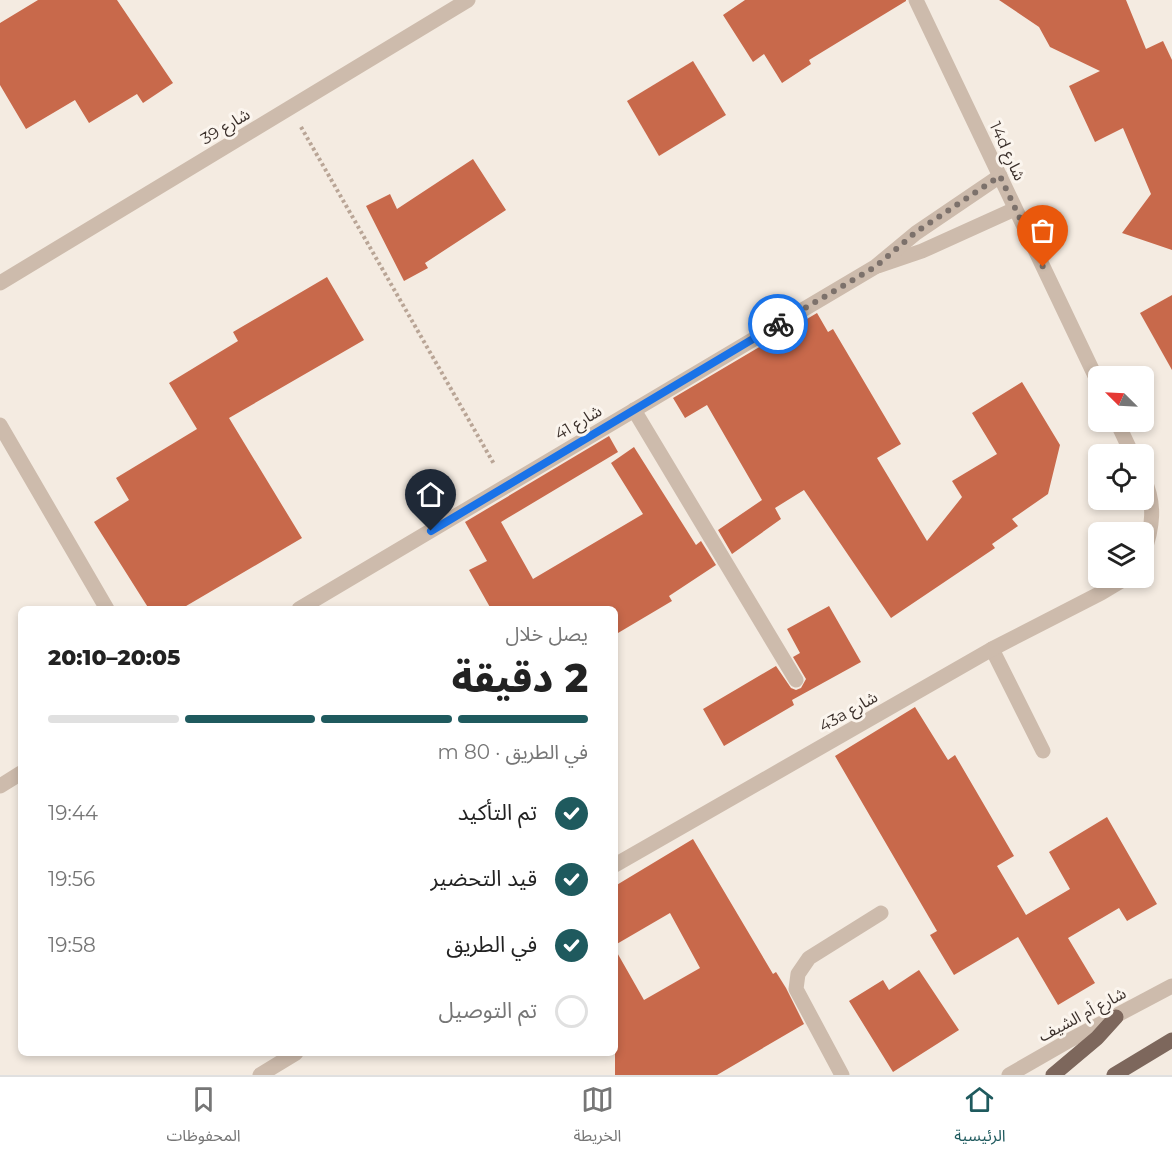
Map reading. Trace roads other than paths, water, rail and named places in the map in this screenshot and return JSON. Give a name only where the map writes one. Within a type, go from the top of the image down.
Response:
[{"type":"main road","points":[[1053,1075],[1097,1038],[1116,1017]]},
{"type":"main road","points":[[1114,1075],[1172,1040]]},
{"type":"street","name":"شارع 39","points":[[0,283],[468,0]]},
{"type":"street","name":"14d شارع","points":[[916,0],[1090,366]]},
{"type":"street","name":"شارع 41","points":[[304,606],[875,267],[916,232],[1000,176]]},
{"type":"street","name":"شارع 41","points":[[875,267],[922,251],[1015,209]]},
{"type":"street","points":[[634,410],[796,680]]},
{"type":"street","points":[[0,425],[105,606]]},
{"type":"street","name":"43a شارع","points":[[618,863],[992,649],[1109,588]]},
{"type":"street","points":[[992,649],[1043,751]]},
{"type":"street","points":[[0,786],[18,775]]},
{"type":"street","points":[[842,1075],[796,989],[798,974],[809,958],[881,913]]},
{"type":"street","name":"شارع أم الشيف","points":[[1009,1075],[1172,986]]},
{"type":"street","points":[[260,1075],[291,1056]]}]
